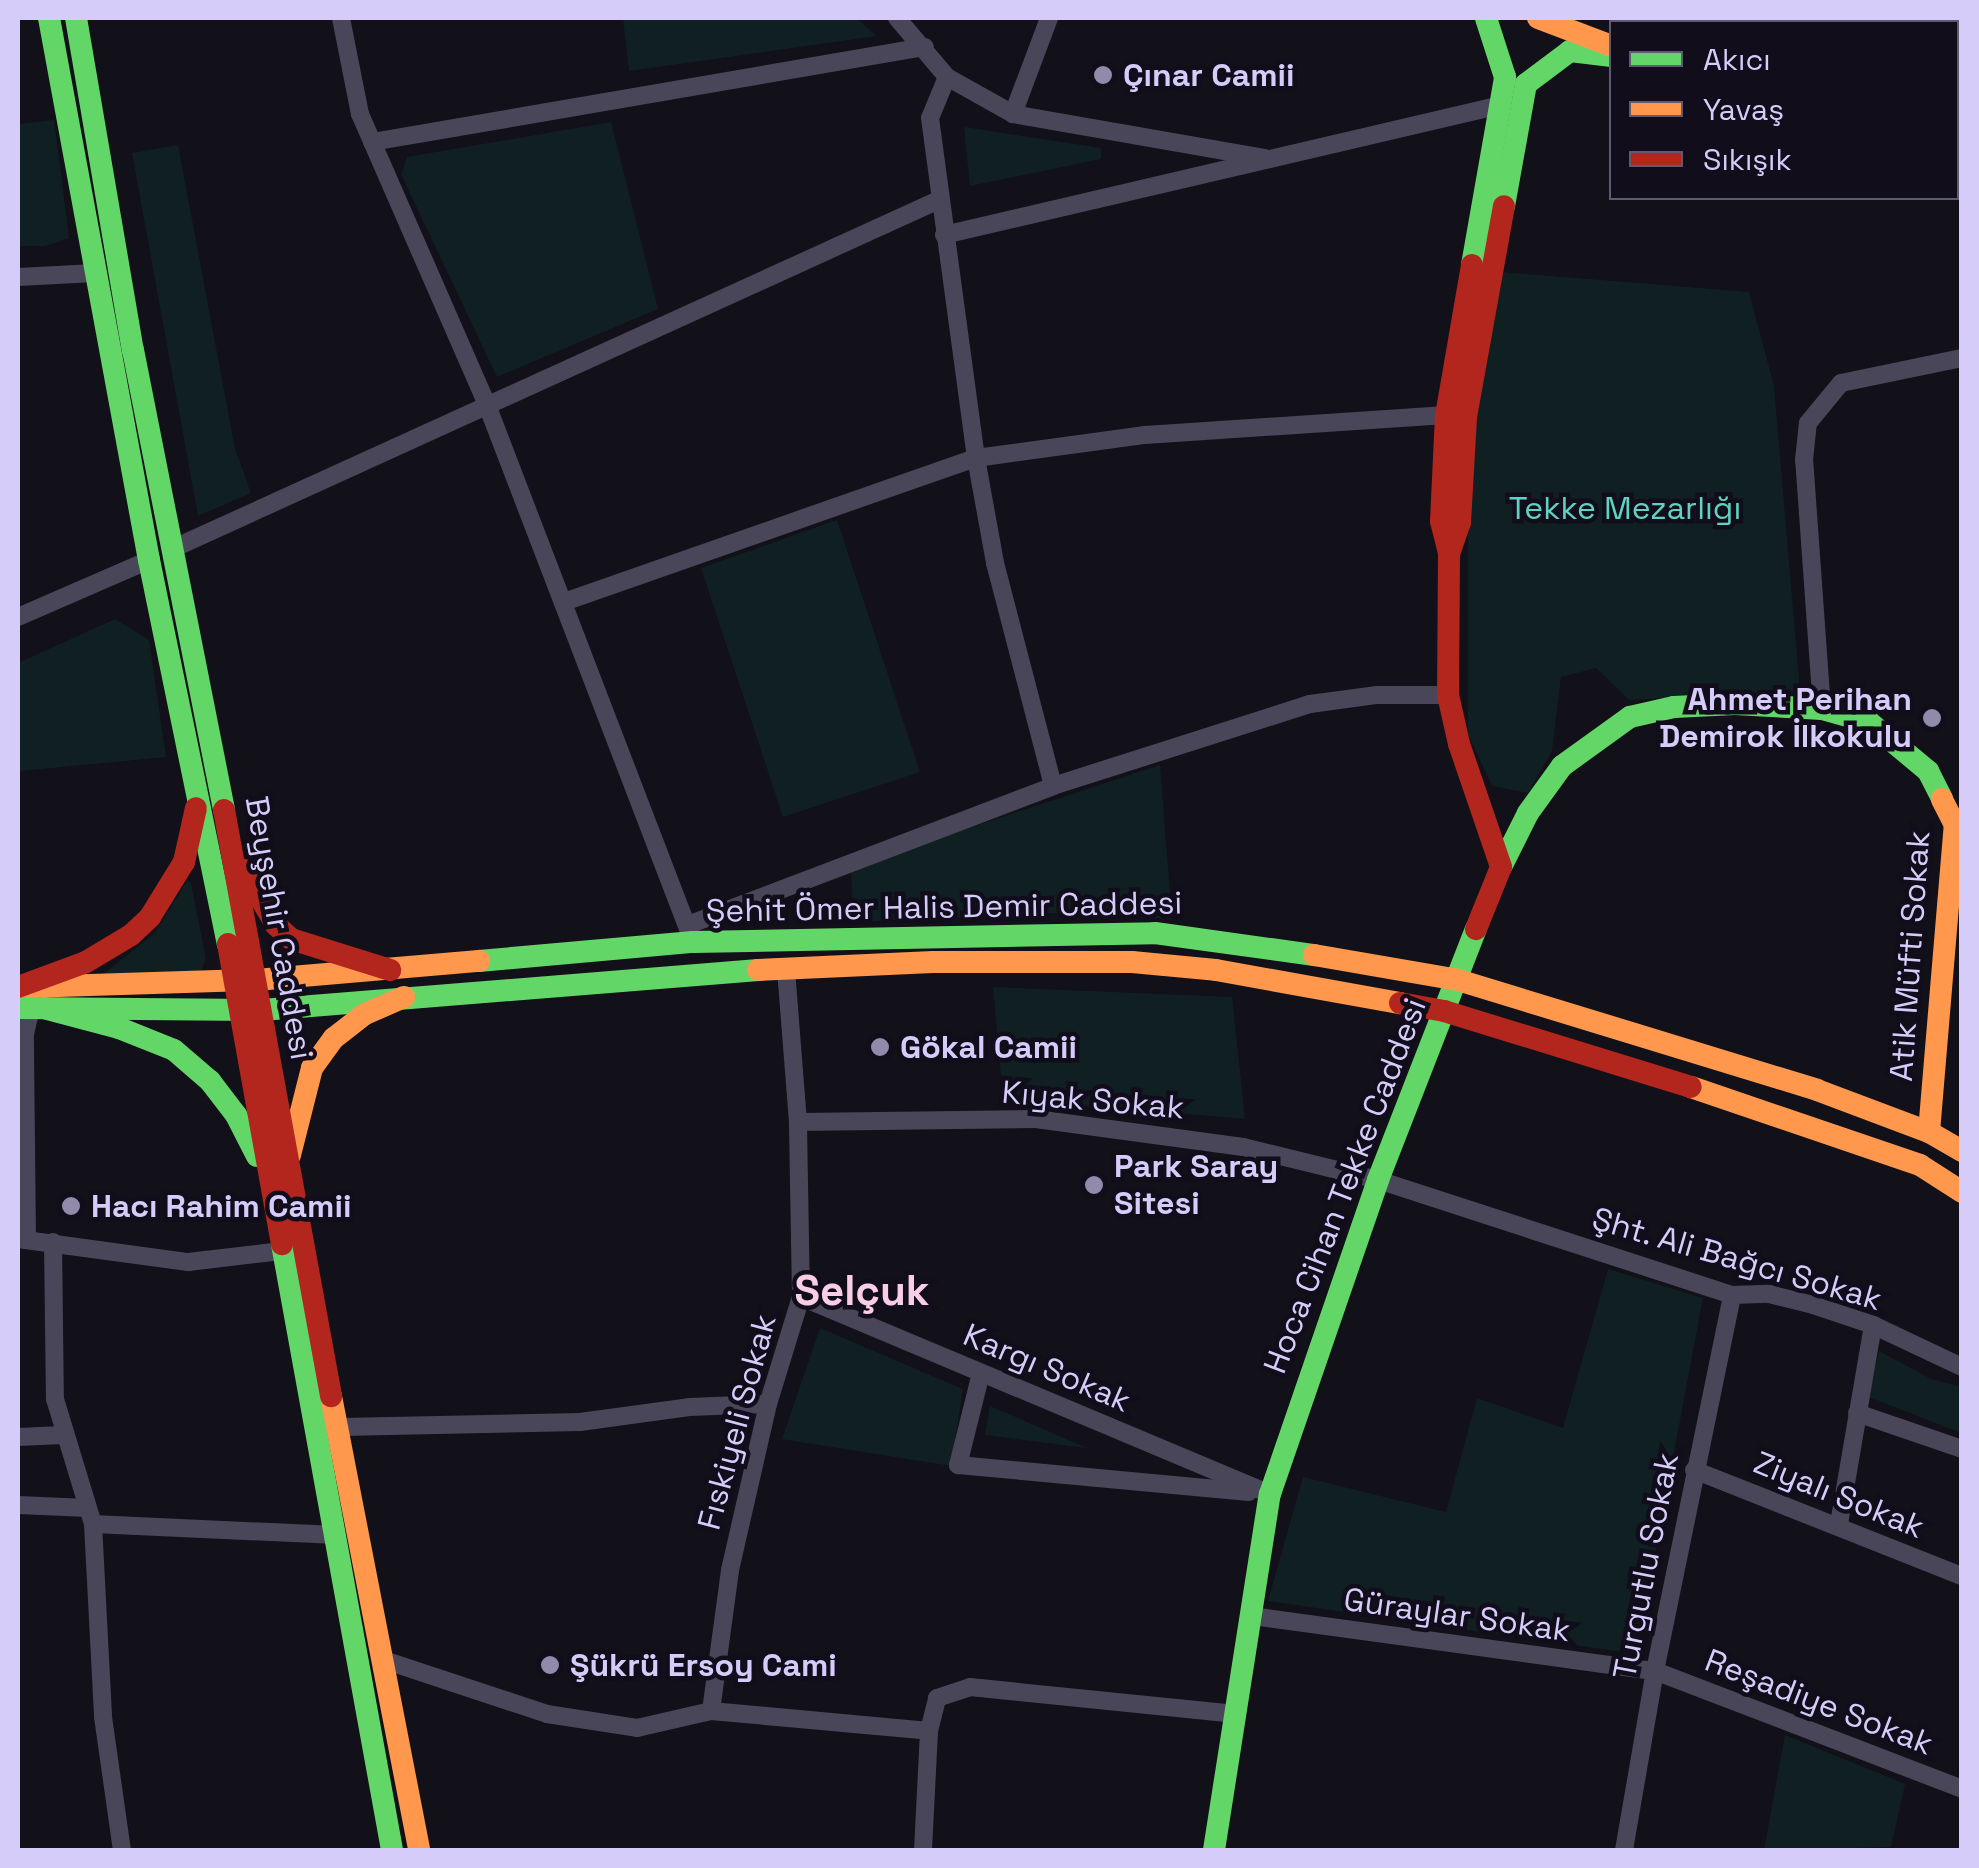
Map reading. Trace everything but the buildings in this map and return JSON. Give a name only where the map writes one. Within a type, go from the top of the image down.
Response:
[{"type":"main road","name":"Beyşehir Caddesi","points":[[49,18],[148,560],[244,980],[262,1010],[278,1172],[280,1251],[392,1850]]},
{"type":"main road","name":"Beyşehir Caddesi","points":[[76,18],[172,549],[233,854],[244,980],[238,1010],[340,1426],[419,1850]]},
{"type":"main road","points":[[1486,18],[1504,77],[1446,415],[1441,520],[1449,554],[1448,695],[1459,744],[1501,867]]},
{"type":"main road","points":[[1538,18],[1609,45]]},
{"type":"main road","points":[[1449,554],[1460,522],[1466,417],[1526,84],[1546,64],[1570,51],[1609,56]]},
{"type":"main road","name":"Atik Müfti Sokak","points":[[1501,867],[1528,812],[1562,766],[1630,717],[1674,707],[1735,704],[1822,709],[1869,722],[1897,740],[1928,771],[1955,826],[1929,1132]]},
{"type":"main road","points":[[18,987],[86,962],[131,935],[150,917],[184,862],[200,792]]},
{"type":"main road","points":[[233,854],[276,925],[292,939],[390,970]]},
{"type":"main road","name":"Hoca Cihan Tekke Caddesi","points":[[1214,1850],[1270,1494],[1378,1180],[1501,867]]},
{"type":"main road","name":"Şehit Ömer Halis Demir Caddesi","points":[[18,987],[244,980],[390,970],[690,933],[1155,933],[1244,943],[1458,980],[1817,1090],[1929,1132],[1962,1151]]},
{"type":"main road","name":"Şehit Ömer Halis Demir Caddesi","points":[[31,1008],[262,1010],[786,968],[1132,962],[1216,970],[1444,1011],[1669,1079],[1920,1164],[1962,1192]]},
{"type":"main road","points":[[278,1172],[312,1068],[334,1038],[363,1014],[404,997]]},
{"type":"main road","points":[[31,1008],[119,1028],[174,1050],[219,1092],[278,1172]]},
{"type":"street","points":[[341,18],[360,114],[486,405],[690,933],[1053,786],[1310,704],[1377,695],[1448,695]]},
{"type":"street","points":[[897,18],[947,77],[1012,114],[1275,160]]},
{"type":"street","points":[[1012,114],[1049,18]]},
{"type":"street","points":[[372,142],[925,47]]},
{"type":"street","points":[[947,77],[930,118],[976,458],[996,563],[1053,786]]},
{"type":"street","points":[[944,236],[1501,105]]},
{"type":"street","points":[[172,549],[939,200]]},
{"type":"street","points":[[18,277],[95,273]]},
{"type":"street","points":[[1822,709],[1804,460],[1808,423],[1841,383],[1962,358]]},
{"type":"street","points":[[564,602],[976,458],[1145,435],[1446,415]]},
{"type":"street","points":[[18,617],[148,560]]},
{"type":"street","name":"Fıskiyeli Sokak","points":[[711,1711],[730,1570],[768,1404],[801,1297],[798,1122],[786,968]]},
{"type":"street","points":[[31,1008],[25,1034],[22,1239],[188,1262],[280,1251]]},
{"type":"street","name":"Kıyak Sokak","points":[[798,1122],[1036,1119],[1243,1147],[1378,1180]]},
{"type":"street","name":"Şht. Ali Bağcı Sokak","points":[[1378,1180],[1732,1295],[1769,1294],[1873,1325],[1962,1367]]},
{"type":"street","points":[[52,1242],[55,1399],[90,1516],[102,1717],[122,1850]]},
{"type":"street","name":"Turgutlu Sokak","points":[[1624,1850],[1694,1470],[1732,1295]]},
{"type":"street","name":"Kargı Sokak","points":[[801,1297],[1270,1494]]},
{"type":"street","points":[[1839,1524],[1873,1325]]},
{"type":"street","points":[[981,1373],[958,1465],[1270,1494]]},
{"type":"street","points":[[340,1426],[580,1422],[689,1407],[768,1404]]},
{"type":"street","points":[[1857,1413],[1962,1449]]},
{"type":"street","points":[[18,1437],[63,1435]]},
{"type":"street","name":"Ziyalı Sokak","points":[[1694,1470],[1839,1524],[1962,1576]]},
{"type":"street","points":[[18,1505],[90,1516],[332,1535]]},
{"type":"street","name":"Güraylar Sokak","points":[[1252,1616],[1655,1671]]},
{"type":"street","points":[[384,1660],[547,1714],[637,1728],[711,1711],[930,1731]]},
{"type":"street","name":"Reşadiye Sokak","points":[[1655,1671],[1962,1789]]},
{"type":"street","points":[[924,1850],[930,1731],[938,1698],[970,1687],[1234,1714]]},
{"type":"green space","points":[[623,18],[856,18],[877,36],[629,71]]},
{"type":"green space","points":[[54,120],[69,238],[45,246],[18,246],[18,124]]},
{"type":"green space","points":[[611,122],[658,309],[497,377],[401,174],[407,157]]},
{"type":"green space","points":[[964,127],[1101,148],[1101,159],[970,186]]},
{"type":"green space","points":[[178,145],[235,449],[251,493],[198,516],[132,153]]},
{"type":"green space","name":"Tekke Mezarlığı","points":[[1501,272],[1749,292],[1774,386],[1800,691],[1629,700],[1596,668],[1561,677],[1552,751],[1528,793],[1492,786],[1468,734],[1468,462]]},
{"type":"green space","points":[[837,520],[920,772],[783,817],[701,568]]},
{"type":"green space","points":[[115,619],[149,640],[166,757],[20,771],[18,663]]},
{"type":"green space","points":[[1160,765],[1172,919],[1053,913],[853,922],[851,867]]},
{"type":"green space","points":[[187,881],[191,883],[206,958],[198,979],[102,975],[155,933]]},
{"type":"green space","points":[[993,987],[1232,997],[1245,1119],[1003,1098]]},
{"type":"green space","points":[[1608,1269],[1703,1298],[1636,1654],[1268,1601],[1303,1477],[1446,1512],[1477,1398],[1563,1428]]},
{"type":"green space","points":[[820,1328],[963,1389],[951,1466],[782,1439]]},
{"type":"green space","points":[[1879,1351],[1931,1379],[1961,1387],[1961,1433],[1869,1397]]},
{"type":"green space","points":[[990,1406],[1087,1448],[985,1435]]},
{"type":"green space","points":[[1785,1735],[1905,1784],[1891,1847],[1764,1850]]},
{"type":"traffic: fast","points":[[49,18],[149,560],[228,944]]},
{"type":"traffic: fast","points":[[76,18],[133,350],[224,810]]},
{"type":"traffic: fast","points":[[1472,265],[1505,77],[1486,18]]},
{"type":"traffic: fast","points":[[1504,206],[1526,84],[1570,51],[1609,56]]},
{"type":"traffic: fast","points":[[1501,867],[1528,813],[1562,766],[1630,717],[1674,707],[1735,704],[1822,709],[1869,722],[1928,771],[1942,799]]},
{"type":"traffic: fast","points":[[1214,1850],[1270,1494],[1378,1180],[1476,929]]},
{"type":"traffic: fast","points":[[479,961],[693,942],[1155,933],[1314,955]]},
{"type":"traffic: fast","points":[[18,1008],[262,1010],[758,970]]},
{"type":"traffic: fast","points":[[44,1008],[119,1028],[174,1050],[210,1081],[236,1115],[257,1156]]},
{"type":"traffic: fast","points":[[282,1244],[392,1850]]},
{"type":"traffic: slow","points":[[1538,18],[1609,45]]},
{"type":"traffic: slow","points":[[1696,18],[1702,20]]},
{"type":"traffic: slow","points":[[1929,1132],[1955,825],[1942,799]]},
{"type":"traffic: slow","points":[[1314,955],[1458,980],[1817,1090],[1929,1132],[1962,1151]]},
{"type":"traffic: slow","points":[[27,987],[256,980],[479,961]]},
{"type":"traffic: slow","points":[[758,970],[933,962],[1132,962],[1216,970],[1400,1003]]},
{"type":"traffic: slow","points":[[290,1155],[312,1068],[334,1038],[363,1015],[404,997]]},
{"type":"traffic: slow","points":[[1691,1087],[1920,1165],[1962,1192]]},
{"type":"traffic: slow","points":[[331,1396],[419,1850]]},
{"type":"traffic: jam","points":[[1449,554],[1460,522],[1466,417],[1504,206]]},
{"type":"traffic: jam","points":[[1472,265],[1446,415],[1441,521],[1449,554],[1448,695],[1459,744],[1501,867],[1476,929]]},
{"type":"traffic: jam","points":[[18,987],[86,962],[131,935],[150,917],[184,862],[196,808]]},
{"type":"traffic: jam","points":[[224,810],[331,1396]]},
{"type":"traffic: jam","points":[[244,870],[276,925],[291,939],[390,970]]},
{"type":"traffic: jam","points":[[228,944],[282,1244]]},
{"type":"traffic: jam","points":[[1400,1003],[1444,1011],[1691,1087]]},
{"type":"place","name":"Çınar Camii","points":[[1103,75]]},
{"type":"place","name":"Ahmet Perihan Demirok İlkokulu","points":[[1932,718]]},
{"type":"place","name":"Gökal Camii","points":[[880,1047]]},
{"type":"place","name":"Park Saray Sitesi","points":[[1094,1185]]},
{"type":"place","name":"Hacı Rahim Camii","points":[[71,1206]]},
{"type":"place","name":"Şükrü Ersoy Cami","points":[[550,1665]]},
{"type":"district","name":"Selçuk","points":[[862,1291]]}]
